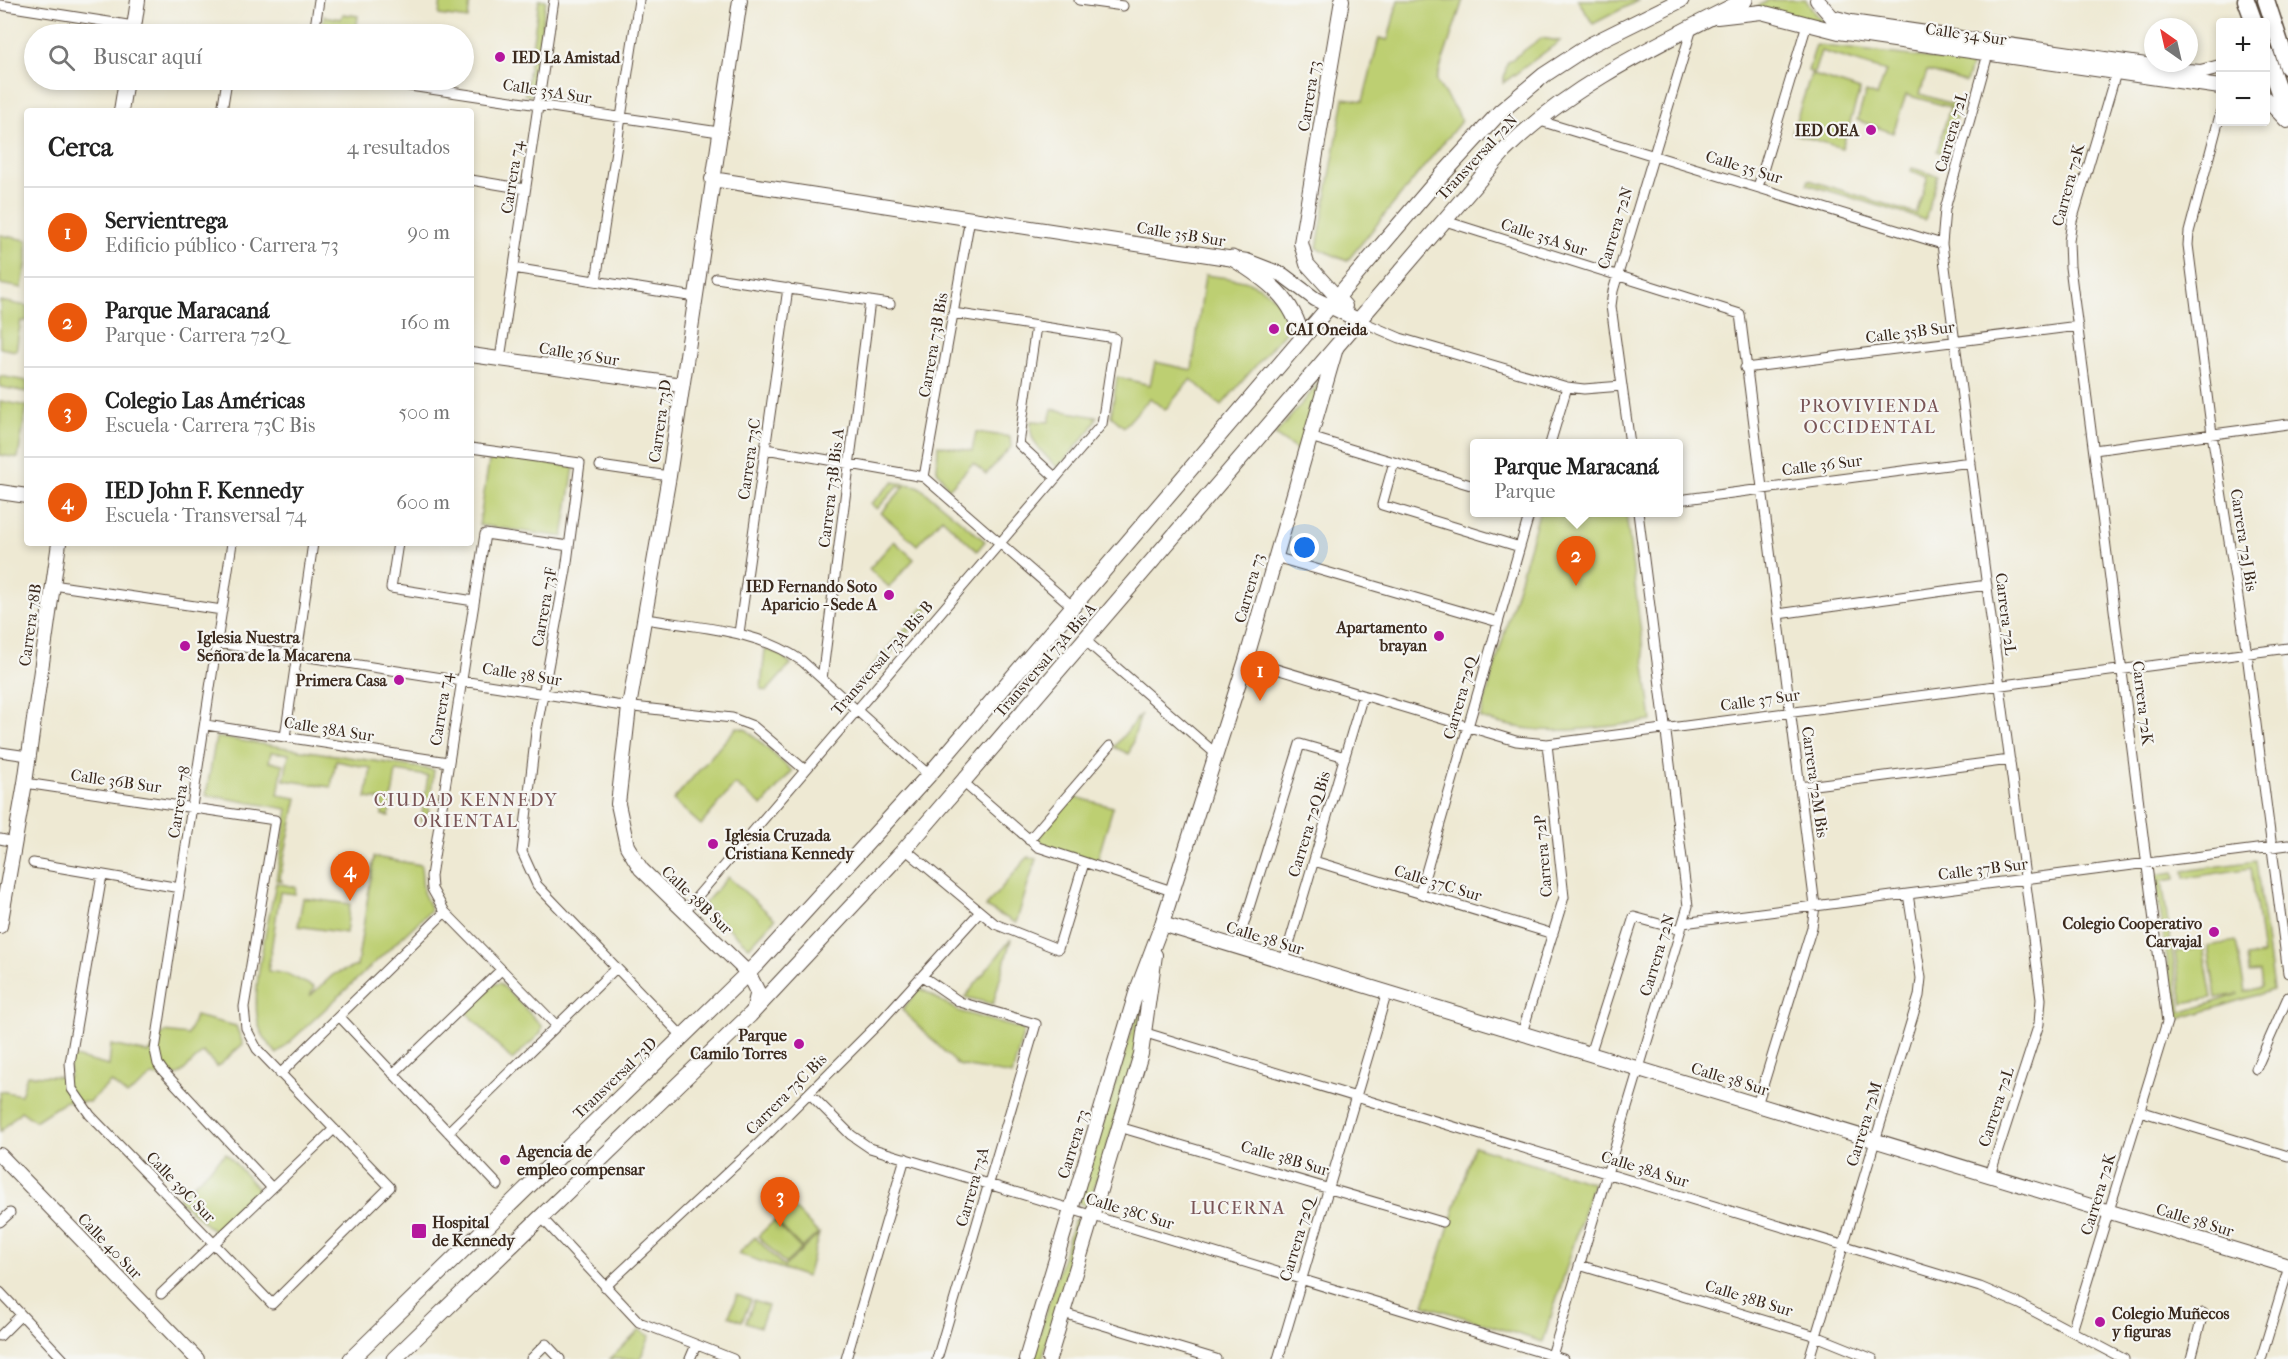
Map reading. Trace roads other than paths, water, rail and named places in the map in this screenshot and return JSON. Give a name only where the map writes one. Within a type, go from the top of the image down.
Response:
[{"type":"highway","points":[[2266,0],[2288,67]]},
{"type":"highway","points":[[2246,2],[2252,18]]},
{"type":"highway","points":[[2270,69],[2288,118]]},
{"type":"main road","name":"Transversal 72N","points":[[1333,302],[1472,141],[1520,95],[1572,55],[1681,0]]},
{"type":"main road","name":"Transversal 72N","points":[[1358,320],[1442,220],[1504,151],[1538,120],[1587,84],[1745,0]]},
{"type":"main road","points":[[1232,258],[1265,279],[1284,297],[1298,320],[1302,339]]},
{"type":"main road","name":"Transversal 73A Bis A","points":[[748,973],[929,775],[1333,302]]},
{"type":"main road","name":"Transversal 73A Bis A","points":[[750,1015],[964,783],[1358,320]]},
{"type":"main road","points":[[394,1359],[750,1015],[758,993],[748,973]]},
{"type":"main road","name":"Transversal 73D","points":[[351,1359],[748,973]]},
{"type":"street","points":[[134,24],[138,0]]},
{"type":"street","points":[[316,24],[320,0]]},
{"type":"street","name":"Carrera 74","points":[[500,359],[554,0]]},
{"type":"street","points":[[596,281],[639,0]]},
{"type":"street","name":"Carrera 73D","points":[[627,846],[618,804],[629,707],[669,476],[740,0]]},
{"type":"street","points":[[1079,0],[1123,6]]},
{"type":"street","name":"Carrera 73","points":[[1341,0],[1301,243],[1307,264],[1333,302],[1358,320]]},
{"type":"street","name":"Calle 34 Sur","points":[[1817,0],[1824,10],[1840,20],[2216,86]]},
{"type":"street","points":[[2246,2],[2246,18]]},
{"type":"street","points":[[0,5],[101,24]]},
{"type":"street","name":"Calle 34 Sur","points":[[1708,19],[1761,12],[1807,24],[1988,54],[2109,68],[2200,72],[2216,69]]},
{"type":"street","points":[[1758,187],[1807,24]]},
{"type":"street","name":"Carrera 72N","points":[[1629,439],[1611,306],[1616,276],[1692,28]]},
{"type":"street","name":"Carrera 72L","points":[[1988,54],[1945,209],[1942,244],[2041,1010],[2039,1024],[1990,1175]]},
{"type":"street","name":"Carrera 72K","points":[[2072,1331],[2167,1022],[2124,671],[2070,267],[2072,221],[2109,68]]},
{"type":"street","points":[[121,108],[124,90]]},
{"type":"street","points":[[222,108],[225,90]]},
{"type":"street","name":"Calle 35A Sur","points":[[437,90],[719,132]]},
{"type":"street","points":[[2270,104],[2288,123]]},
{"type":"street","name":"Calle 35 Sur","points":[[1538,120],[1942,244]]},
{"type":"street","name":"Carrera 72J Bis","points":[[2217,126],[2189,232],[2188,245],[2212,434],[2247,654],[2288,973]]},
{"type":"street","name":"Calle 35B Sur","points":[[712,179],[1232,258],[1270,269],[1333,302]]},
{"type":"street","points":[[474,180],[525,189]]},
{"type":"street","name":"Carrera 73B Bis","points":[[924,477],[970,218]]},
{"type":"street","name":"Calle 35A Sur","points":[[1442,220],[1740,314]]},
{"type":"street","points":[[513,268],[695,297]]},
{"type":"street","points":[[716,278],[890,304]]},
{"type":"street","name":"Carrera 73C","points":[[738,633],[788,288]]},
{"type":"street","name":"Carrera 73B Bis A","points":[[822,679],[870,301]]},
{"type":"street","points":[[953,313],[1036,326],[1019,444],[1056,478]]},
{"type":"street","name":"Carrera 72M Bis","points":[[1740,314],[1760,489],[1815,906],[1812,927],[1757,1105]]},
{"type":"street","points":[[1358,320],[1400,338],[1567,387],[1584,389],[1622,386]]},
{"type":"street","name":"Transversal 73A Bis B","points":[[684,912],[1102,423],[1115,338],[1036,326]]},
{"type":"street","name":"Calle 35B Sur","points":[[1745,368],[2078,326]]},
{"type":"street","name":"Carrera 73","points":[[1026,1359],[1137,990],[1162,924],[1246,660],[1336,346]]},
{"type":"street","name":"Calle 36 Sur","points":[[474,355],[682,385]]},
{"type":"street","points":[[1551,439],[1567,387]]},
{"type":"street","points":[[2094,450],[2288,424]]},
{"type":"street","points":[[1310,437],[1470,485]]},
{"type":"street","name":"Carrera 73F","points":[[474,448],[580,464],[522,837],[524,862],[537,885],[616,968]]},
{"type":"street","points":[[766,449],[924,477],[1072,606]]},
{"type":"street","points":[[1394,462],[1382,505],[1520,547]]},
{"type":"street","name":"Calle 36 Sur","points":[[1683,499],[1971,462]]},
{"type":"street","points":[[600,466],[669,476]]},
{"type":"street","points":[[0,492],[24,496]]},
{"type":"street","name":"Carrera 72Q","points":[[1420,893],[1529,517]]},
{"type":"street","name":"Carrera 72N","points":[[1552,1358],[1688,906],[1639,517]]},
{"type":"street","name":"Carrera 74","points":[[445,912],[432,889],[432,858],[485,534],[569,546]]},
{"type":"street","name":"Carrera 78B","points":[[0,926],[25,783],[59,546]]},
{"type":"street","name":"Carrera 78","points":[[232,546],[206,725],[156,1040],[158,1064],[272,1188]]},
{"type":"street","points":[[285,737],[313,546]]},
{"type":"street","points":[[398,546],[391,588],[474,601]]},
{"type":"street","points":[[1275,557],[1498,622]]},
{"type":"street","points":[[53,585],[222,610]]},
{"type":"street","points":[[1778,614],[1987,585]]},
{"type":"street","points":[[646,619],[738,633],[781,646],[822,679],[929,775]]},
{"type":"street","points":[[1086,641],[1216,754]]},
{"type":"street","name":"Calle 38 Sur","points":[[218,643],[629,707],[715,716],[747,722],[806,770]]},
{"type":"street","name":"Calle 37 Sur","points":[[1246,660],[1515,741],[1547,744],[2288,648]]},
{"type":"street","name":"Carrera 72Q Bis","points":[[1284,961],[1363,695]]},
{"type":"street","name":"Calle 38A Sur","points":[[206,725],[448,762]]},
{"type":"street","points":[[1237,946],[1300,744],[1345,757]]},
{"type":"street","name":"Carrera 72P","points":[[1522,1033],[1564,897],[1547,744]]},
{"type":"street","points":[[1029,840],[1110,746]]},
{"type":"street","points":[[0,752],[28,756]]},
{"type":"street","points":[[1799,787],[2010,760]]},
{"type":"street","name":"Calle 36B Sur","points":[[25,783],[275,820],[245,995],[244,1019],[249,1039],[280,1074]]},
{"type":"street","points":[[964,783],[1029,840],[1047,852],[1172,891]]},
{"type":"street","points":[[0,839],[15,842]]},
{"type":"street","name":"Calle 37B Sur","points":[[1590,1054],[1634,917],[1682,927],[1815,906],[2288,845]]},
{"type":"street","name":"Calle 38B Sur","points":[[627,846],[641,868],[748,973]]},
{"type":"street","points":[[905,849],[979,913],[1012,933],[1058,949],[1084,863]]},
{"type":"street","name":"Calle 37C Sur","points":[[1314,861],[1553,934]]},
{"type":"street","points":[[33,863],[180,888]]},
{"type":"street","name":"Calle 39C Sur","points":[[102,875],[70,1063],[72,1089],[90,1115],[272,1304],[390,1187],[334,1129]]},
{"type":"street","name":"Carrera 72M","points":[[1809,1359],[1921,987],[1908,894]]},
{"type":"street","points":[[161,1294],[334,1129],[280,1074],[445,912],[557,1026]]},
{"type":"street","name":"Carrera 73C Bis","points":[[605,1287],[809,1093],[922,976],[979,913]]},
{"type":"street","name":"Calle 38 Sur","points":[[1162,924],[1990,1175],[2288,1268]]},
{"type":"street","name":"Carrera 73","points":[[1049,1359],[1146,1033],[1156,941]]},
{"type":"street","points":[[448,1132],[616,968],[683,1037]]},
{"type":"street","points":[[393,1074],[501,970]]},
{"type":"street","name":"Carrera 73A","points":[[922,976],[960,1002],[1036,1024],[937,1359]]},
{"type":"street","name":"Carrera 72Q","points":[[1278,1359],[1387,992]]},
{"type":"street","points":[[2256,1069],[2288,997]]},
{"type":"street","points":[[339,1016],[498,1185]]},
{"type":"street","name":"Calle 38A Sur","points":[[1146,1033],[1980,1287],[2020,1304],[2072,1331],[2110,1356],[2124,1359]]},
{"type":"street","name":"Calle 38C Sur","points":[[809,1093],[858,1141],[905,1158],[1552,1358],[1563,1359]]},
{"type":"street","points":[[2140,1111],[2288,1156]]},
{"type":"street","name":"Calle 38B Sur","points":[[1119,1127],[1442,1222]]},
{"type":"street","name":"Calle 40 Sur","points":[[0,1155],[197,1359]]},
{"type":"street","points":[[846,1359],[905,1158]]},
{"type":"street","points":[[0,1222],[10,1213]]},
{"type":"street","points":[[541,1217],[639,1322],[733,1359]]},
{"type":"street","name":"Calle 38B Sur","points":[[1579,1265],[1816,1336],[1873,1359]]},
{"type":"street","points":[[2260,1359],[2288,1268]]},
{"type":"street","points":[[0,1292],[63,1359]]},
{"type":"street","points":[[1063,1313],[1216,1359]]},
{"type":"street","points":[[2191,1359],[2203,1313]]},
{"type":"street","points":[[0,1336],[21,1315]]},
{"type":"street","points":[[531,1359],[546,1344],[560,1359]]},
{"type":"street","points":[[690,1359],[696,1345]]},
{"type":"place","name":"IED La Amistad","points":[[500,57]]},
{"type":"place","name":"IED OEA","points":[[1871,130]]},
{"type":"place","name":"CAI Oneida","points":[[1274,329]]},
{"type":"place","name":"Parque Maracaná","points":[[1576,586]]},
{"type":"place","name":"IED Fernando Soto Aparicio - Sede A","points":[[889,595]]},
{"type":"place","name":"Apartamento brayan","points":[[1439,636]]},
{"type":"place","name":"Iglesia Nuestra Señora de la Macarena","points":[[185,646]]},
{"type":"place","name":"Primera Casa","points":[[399,680]]},
{"type":"place","name":"Servientrega","points":[[1260,701]]},
{"type":"place","name":"Iglesia Cruzada Cristiana Kennedy","points":[[713,844]]},
{"type":"place","name":"IED John F. Kennedy","points":[[350,901]]},
{"type":"place","name":"Colegio Cooperativo Carvajal","points":[[2214,932]]},
{"type":"place","name":"Parque Camilo Torres","points":[[799,1044]]},
{"type":"place","name":"Agencia de empleo compensar","points":[[505,1160]]},
{"type":"place","name":"Colegio Las Américas","points":[[780,1227]]},
{"type":"place","name":"Hospital de Kennedy","points":[[419,1231]]},
{"type":"place","name":"Colegio Muñecos y figuras","points":[[2100,1322]]},
{"type":"district","name":"PROVIVIENDA OCCIDENTAL","points":[[1870,416]]},
{"type":"district","name":"CIUDAD KENNEDY ORIENTAL","points":[[466,810]]},
{"type":"district","name":"LUCERNA","points":[[1238,1208]]}]
